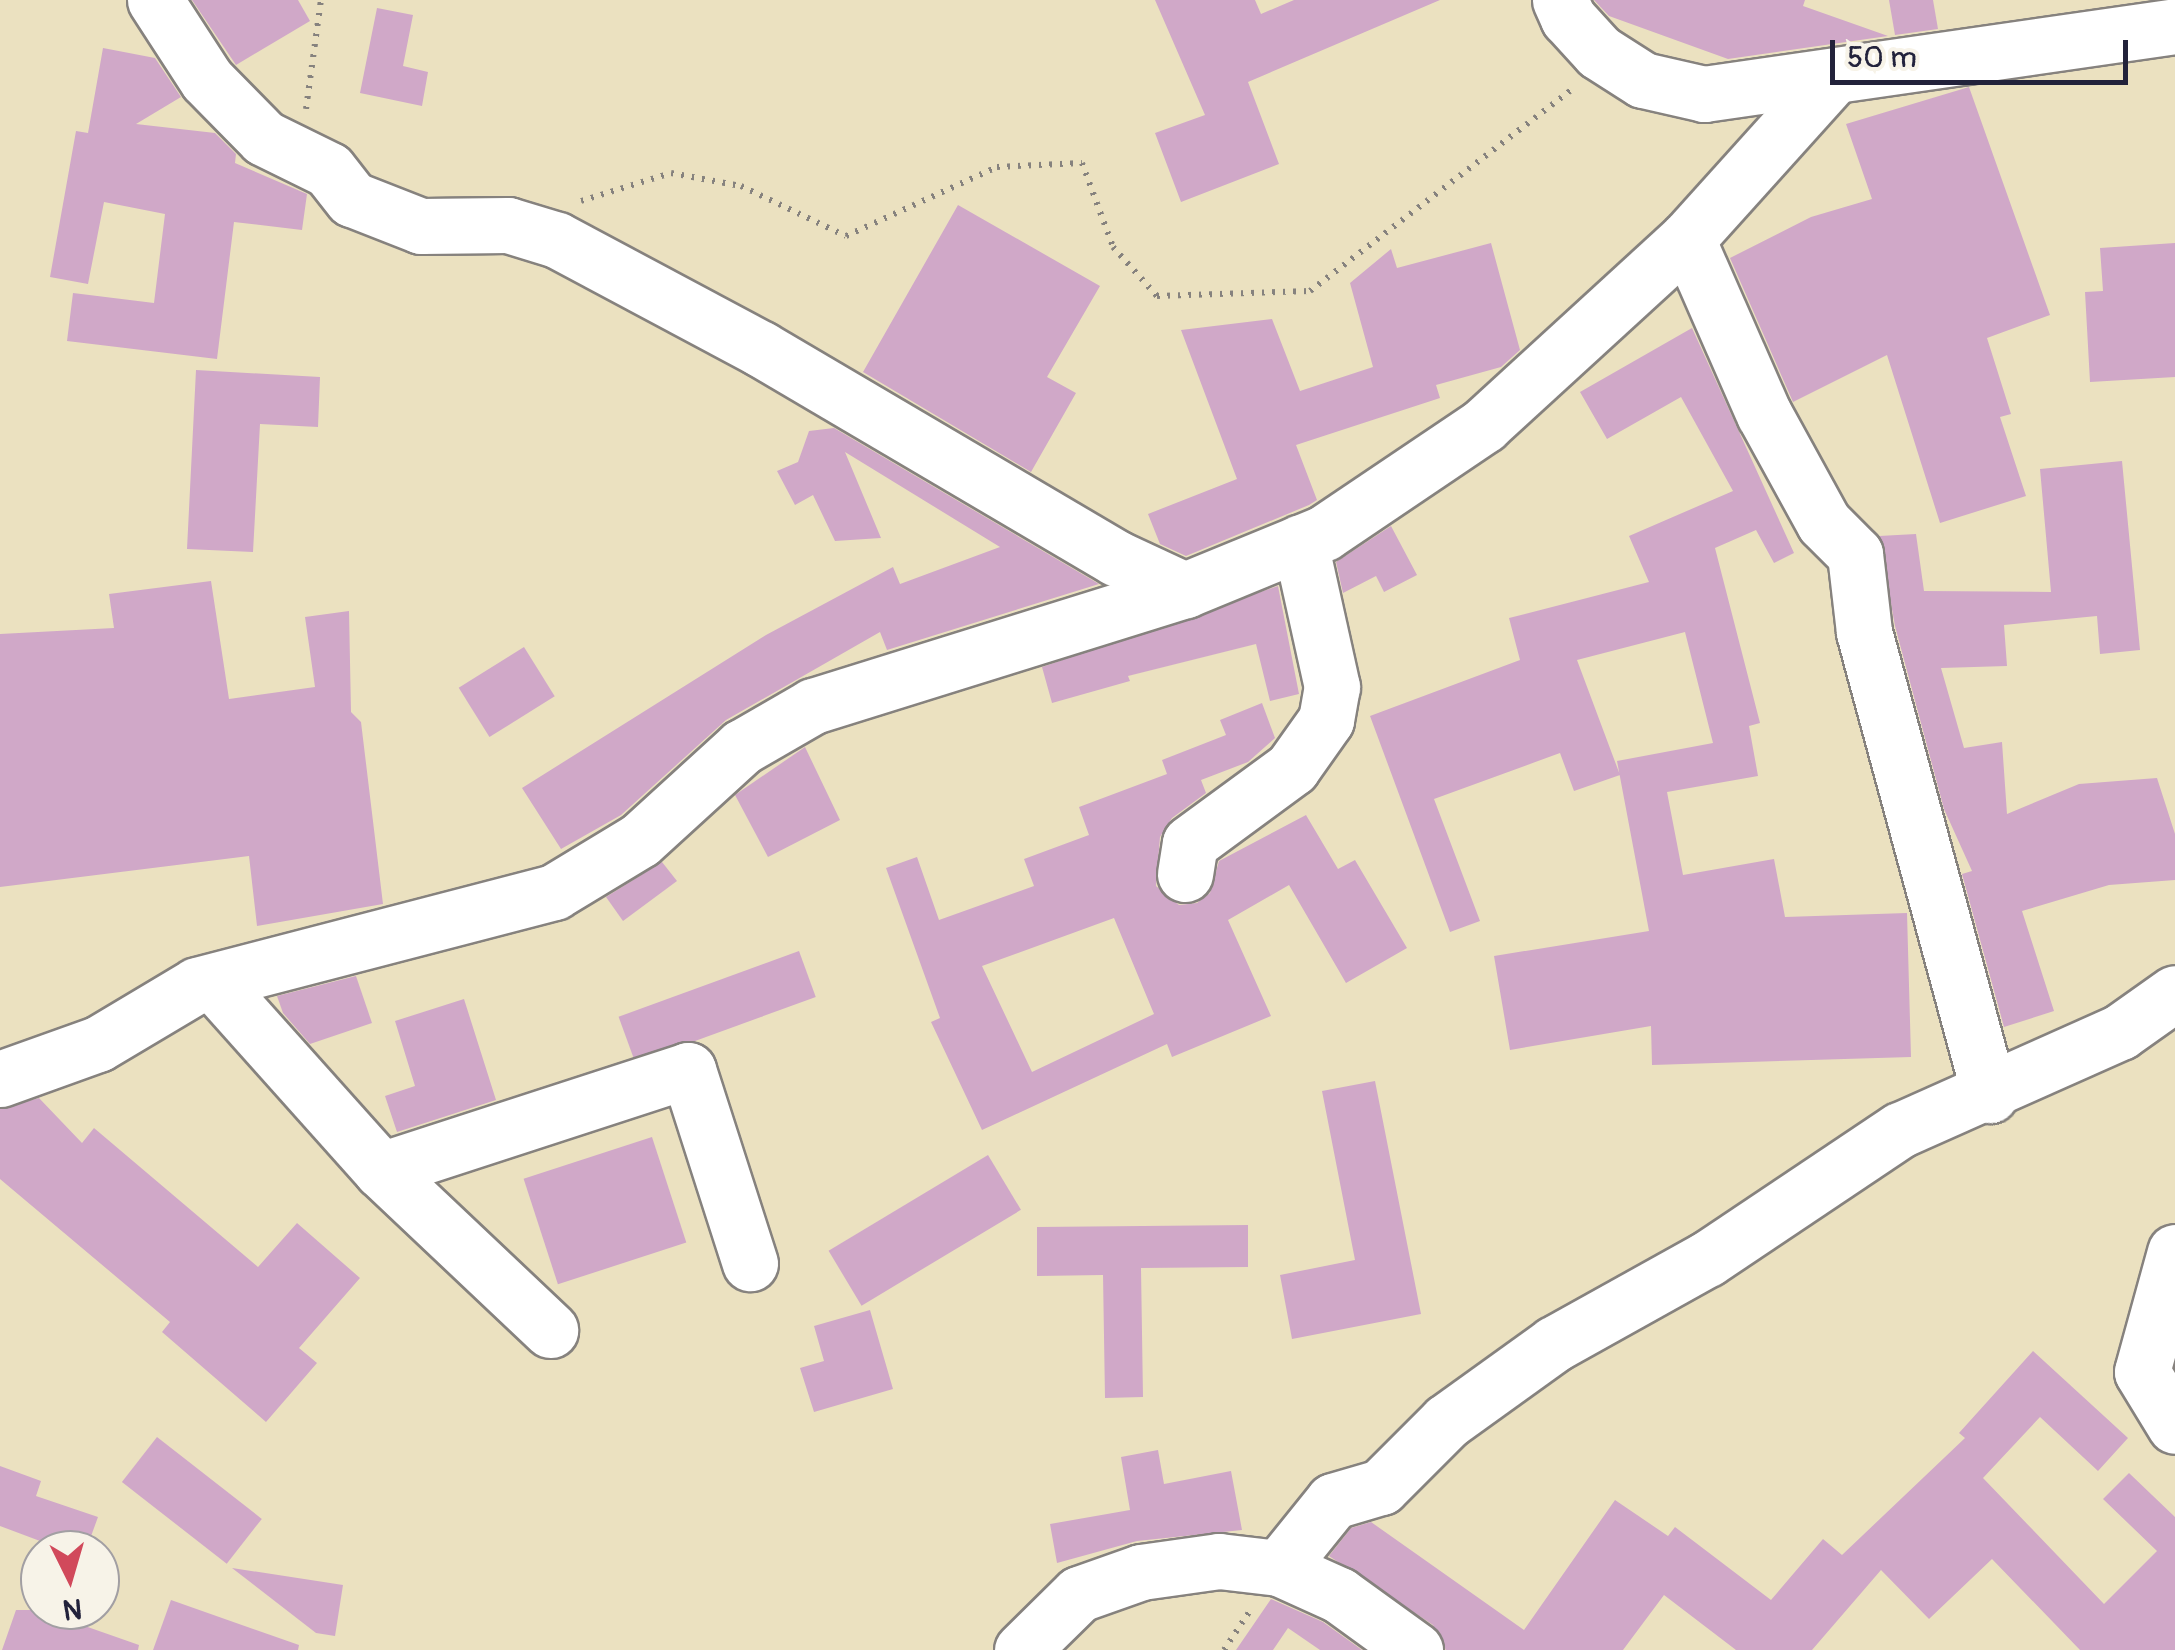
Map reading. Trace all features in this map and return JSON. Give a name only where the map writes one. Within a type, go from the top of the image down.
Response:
[{"type":"street","points":[[154,0],[207,80],[264,138],[330,170],[352,199],[421,226],[508,225],[556,240],[761,349],[1116,558],[1185,590]]},
{"type":"street","points":[[1575,21],[1643,80],[1704,94],[2175,26]]},
{"type":"street","points":[[0,1079],[98,1044],[213,982],[554,892],[640,840],[742,747],[812,706],[1185,590],[1324,533],[1484,424],[1687,239],[1834,76]]},
{"type":"street","points":[[1687,239],[1773,430],[1824,523],[1855,554],[1864,632],[1990,1095]]},
{"type":"street","points":[[1185,874],[1190,843],[1292,768],[1326,720],[1332,687],[1300,542]]},
{"type":"street","points":[[213,982],[381,1170],[550,1330]]},
{"type":"street","points":[[1279,1568],[1333,1501],[1381,1487],[1448,1421],[1554,1344],[1708,1259],[1900,1130],[1990,1095],[2120,1032],[2175,993]]},
{"type":"street","points":[[381,1170],[688,1070],[750,1263]]},
{"type":"street","points":[[2175,1252],[2142,1372],[2175,1426]]},
{"type":"street","points":[[1022,1650],[1079,1594],[1141,1572],[1219,1561],[1279,1568],[1340,1595],[1416,1650]]},
{"type":"path","points":[[321,0],[304,120],[330,170]]},
{"type":"path","points":[[508,225],[671,173],[741,186],[846,236],[997,168],[1082,162],[1112,247],[1157,296],[1310,292],[1576,86],[1575,21]]},
{"type":"building","points":[[192,0],[298,0],[310,21],[236,65]]},
{"type":"building","points":[[1155,0],[1255,0],[1261,14],[1294,0],[1440,0],[1248,82],[1279,164],[1181,202],[1155,133],[1205,115]]},
{"type":"building","points":[[1594,0],[1805,0],[1803,6],[1888,36],[1728,59],[1609,16]]},
{"type":"building","points":[[1889,0],[1933,0],[1938,29],[1895,35]]},
{"type":"building","points":[[377,8],[413,15],[403,66],[428,72],[422,106],[360,93]]},
{"type":"building","points":[[103,48],[155,58],[181,97],[136,124],[215,133],[236,154],[235,163],[307,194],[302,230],[234,222],[217,359],[67,341],[73,293],[154,303],[165,214],[104,202],[88,284],[50,277],[76,131],[88,133]]},
{"type":"building","points":[[1969,87],[2050,315],[1987,338],[2011,414],[2000,417],[2026,496],[1940,523],[1887,355],[1793,402],[1730,258],[1811,217],[1872,199],[1846,124]]},
{"type":"building","points":[[958,205],[1100,286],[1047,377],[1076,393],[1031,472],[863,372]]},
{"type":"building","points":[[1491,243],[1520,350],[1501,367],[1436,385],[1440,398],[1296,445],[1317,500],[1309,505],[1186,556],[1160,544],[1148,514],[1237,479],[1181,330],[1272,319],[1300,391],[1373,367],[1350,283],[1391,249],[1397,268]]},
{"type":"building","points":[[2175,243],[2175,377],[2090,382],[2085,292],[2103,291],[2100,248]]},
{"type":"building","points":[[1692,328],[1794,553],[1774,563],[1756,530],[1715,548],[1760,723],[1749,726],[1758,776],[1667,792],[1683,875],[1774,859],[1785,917],[1907,913],[1911,1057],[1652,1065],[1651,1026],[1510,1050],[1494,956],[1649,931],[1620,775],[1574,791],[1560,753],[1434,799],[1480,921],[1450,932],[1370,716],[1520,660],[1509,618],[1649,582],[1629,536],[1733,491],[1681,397],[1607,439],[1580,392]],"holes":[[[1685,632],[1713,743],[1617,761],[1619,773],[1577,660]]]},
{"type":"building","points":[[196,370],[320,377],[318,427],[260,424],[253,552],[187,549]]},
{"type":"building","points":[[834,428],[1099,584],[887,650],[880,632],[726,720],[621,815],[561,849],[522,788],[766,635],[893,567],[900,584],[1000,547],[845,452],[881,538],[835,541],[813,495],[795,505],[777,471],[798,462],[809,431]]},
{"type":"building","points":[[2122,461],[2140,650],[2100,654],[2097,616],[2004,625],[2007,666],[1941,668],[1964,748],[2002,742],[2007,814],[2079,784],[2157,778],[2175,834],[2175,880],[2109,885],[2022,911],[2054,1011],[2004,1027],[1962,874],[1972,871],[1944,809],[1895,626],[1879,536],[1916,534],[1924,591],[2051,592],[2040,469]]},
{"type":"building","points":[[1391,526],[1417,575],[1384,592],[1376,576],[1343,593],[1336,562]]},
{"type":"building","points":[[211,581],[229,699],[315,687],[305,617],[349,611],[351,712],[361,722],[383,904],[257,926],[249,856],[0,887],[0,634],[114,628],[109,594]]},
{"type":"building","points":[[1278,586],[1299,694],[1270,701],[1256,644],[1128,676],[1130,681],[1052,703],[1042,667]]},
{"type":"building","points":[[524,647],[555,696],[489,737],[459,688]]},
{"type":"building","points":[[1262,703],[1275,738],[1248,762],[1201,780],[1206,793],[1172,818],[1160,837],[1156,886],[1179,905],[1197,903],[1210,893],[1219,861],[1306,815],[1338,869],[1355,860],[1407,948],[1346,983],[1289,885],[1228,920],[1271,1016],[1172,1057],[1167,1044],[982,1130],[931,1022],[940,1018],[886,868],[917,857],[939,920],[1034,886],[1024,859],[1089,835],[1079,807],[1167,774],[1162,760],[1226,735],[1220,720]],"holes":[[[1114,918],[1154,1014],[1032,1072],[982,966]]]},
{"type":"building","points":[[805,747],[840,820],[768,857],[735,795]]},
{"type":"building","points":[[662,862],[677,881],[623,921],[606,897]]},
{"type":"building","points":[[799,951],[816,997],[635,1063],[619,1017]]},
{"type":"building","points":[[356,976],[372,1023],[310,1044],[283,1013],[277,996]]},
{"type":"building","points":[[464,999],[496,1100],[397,1132],[385,1096],[415,1086],[395,1021]]},
{"type":"building","points":[[1375,1081],[1421,1314],[1292,1339],[1280,1275],[1355,1260],[1322,1091]]},
{"type":"building","points":[[39,1098],[82,1143],[94,1128],[258,1267],[297,1223],[360,1278],[299,1348],[317,1363],[266,1422],[162,1332],[170,1322],[0,1179],[0,1109]]},
{"type":"building","points":[[652,1137],[686,1243],[558,1284],[524,1179]]},
{"type":"building","points":[[988,1155],[1021,1210],[862,1306],[829,1251]]},
{"type":"building","points":[[1248,1225],[1248,1267],[1141,1268],[1143,1397],[1105,1398],[1103,1275],[1037,1276],[1037,1227]]},
{"type":"building","points":[[870,1310],[893,1389],[814,1412],[800,1368],[824,1361],[814,1326]]},
{"type":"building","points":[[2033,1351],[2128,1438],[2098,1471],[2040,1417],[1983,1478],[2104,1604],[2157,1551],[2103,1499],[2129,1473],[2175,1517],[2175,1650],[2080,1650],[1992,1559],[1929,1619],[1881,1570],[1812,1650],[1736,1650],[1664,1595],[1623,1650],[1446,1650],[1433,1625],[1329,1556],[1351,1528],[1371,1522],[1524,1630],[1615,1500],[1668,1536],[1675,1527],[1771,1600],[1823,1539],[1842,1555],[1965,1438],[1959,1433]]},
{"type":"building","points":[[157,1437],[262,1519],[227,1564],[122,1482]]},
{"type":"building","points":[[1158,1450],[1164,1484],[1231,1471],[1242,1530],[1137,1541],[1057,1563],[1050,1524],[1130,1510],[1121,1457]]},
{"type":"building","points":[[0,1466],[41,1481],[36,1496],[98,1517],[93,1530],[20,1530],[20,1534],[0,1526]]},
{"type":"building","points":[[232,1568],[343,1585],[335,1636],[316,1633]]},
{"type":"building","points":[[1271,1599],[1323,1622],[1362,1650],[1320,1650],[1288,1628],[1273,1650],[1236,1650]]},
{"type":"building","points":[[171,1600],[299,1645],[298,1650],[153,1650]]},
{"type":"building","points":[[16,1610],[20,1610],[20,1630],[96,1630],[139,1645],[138,1650],[2,1650]]}]
